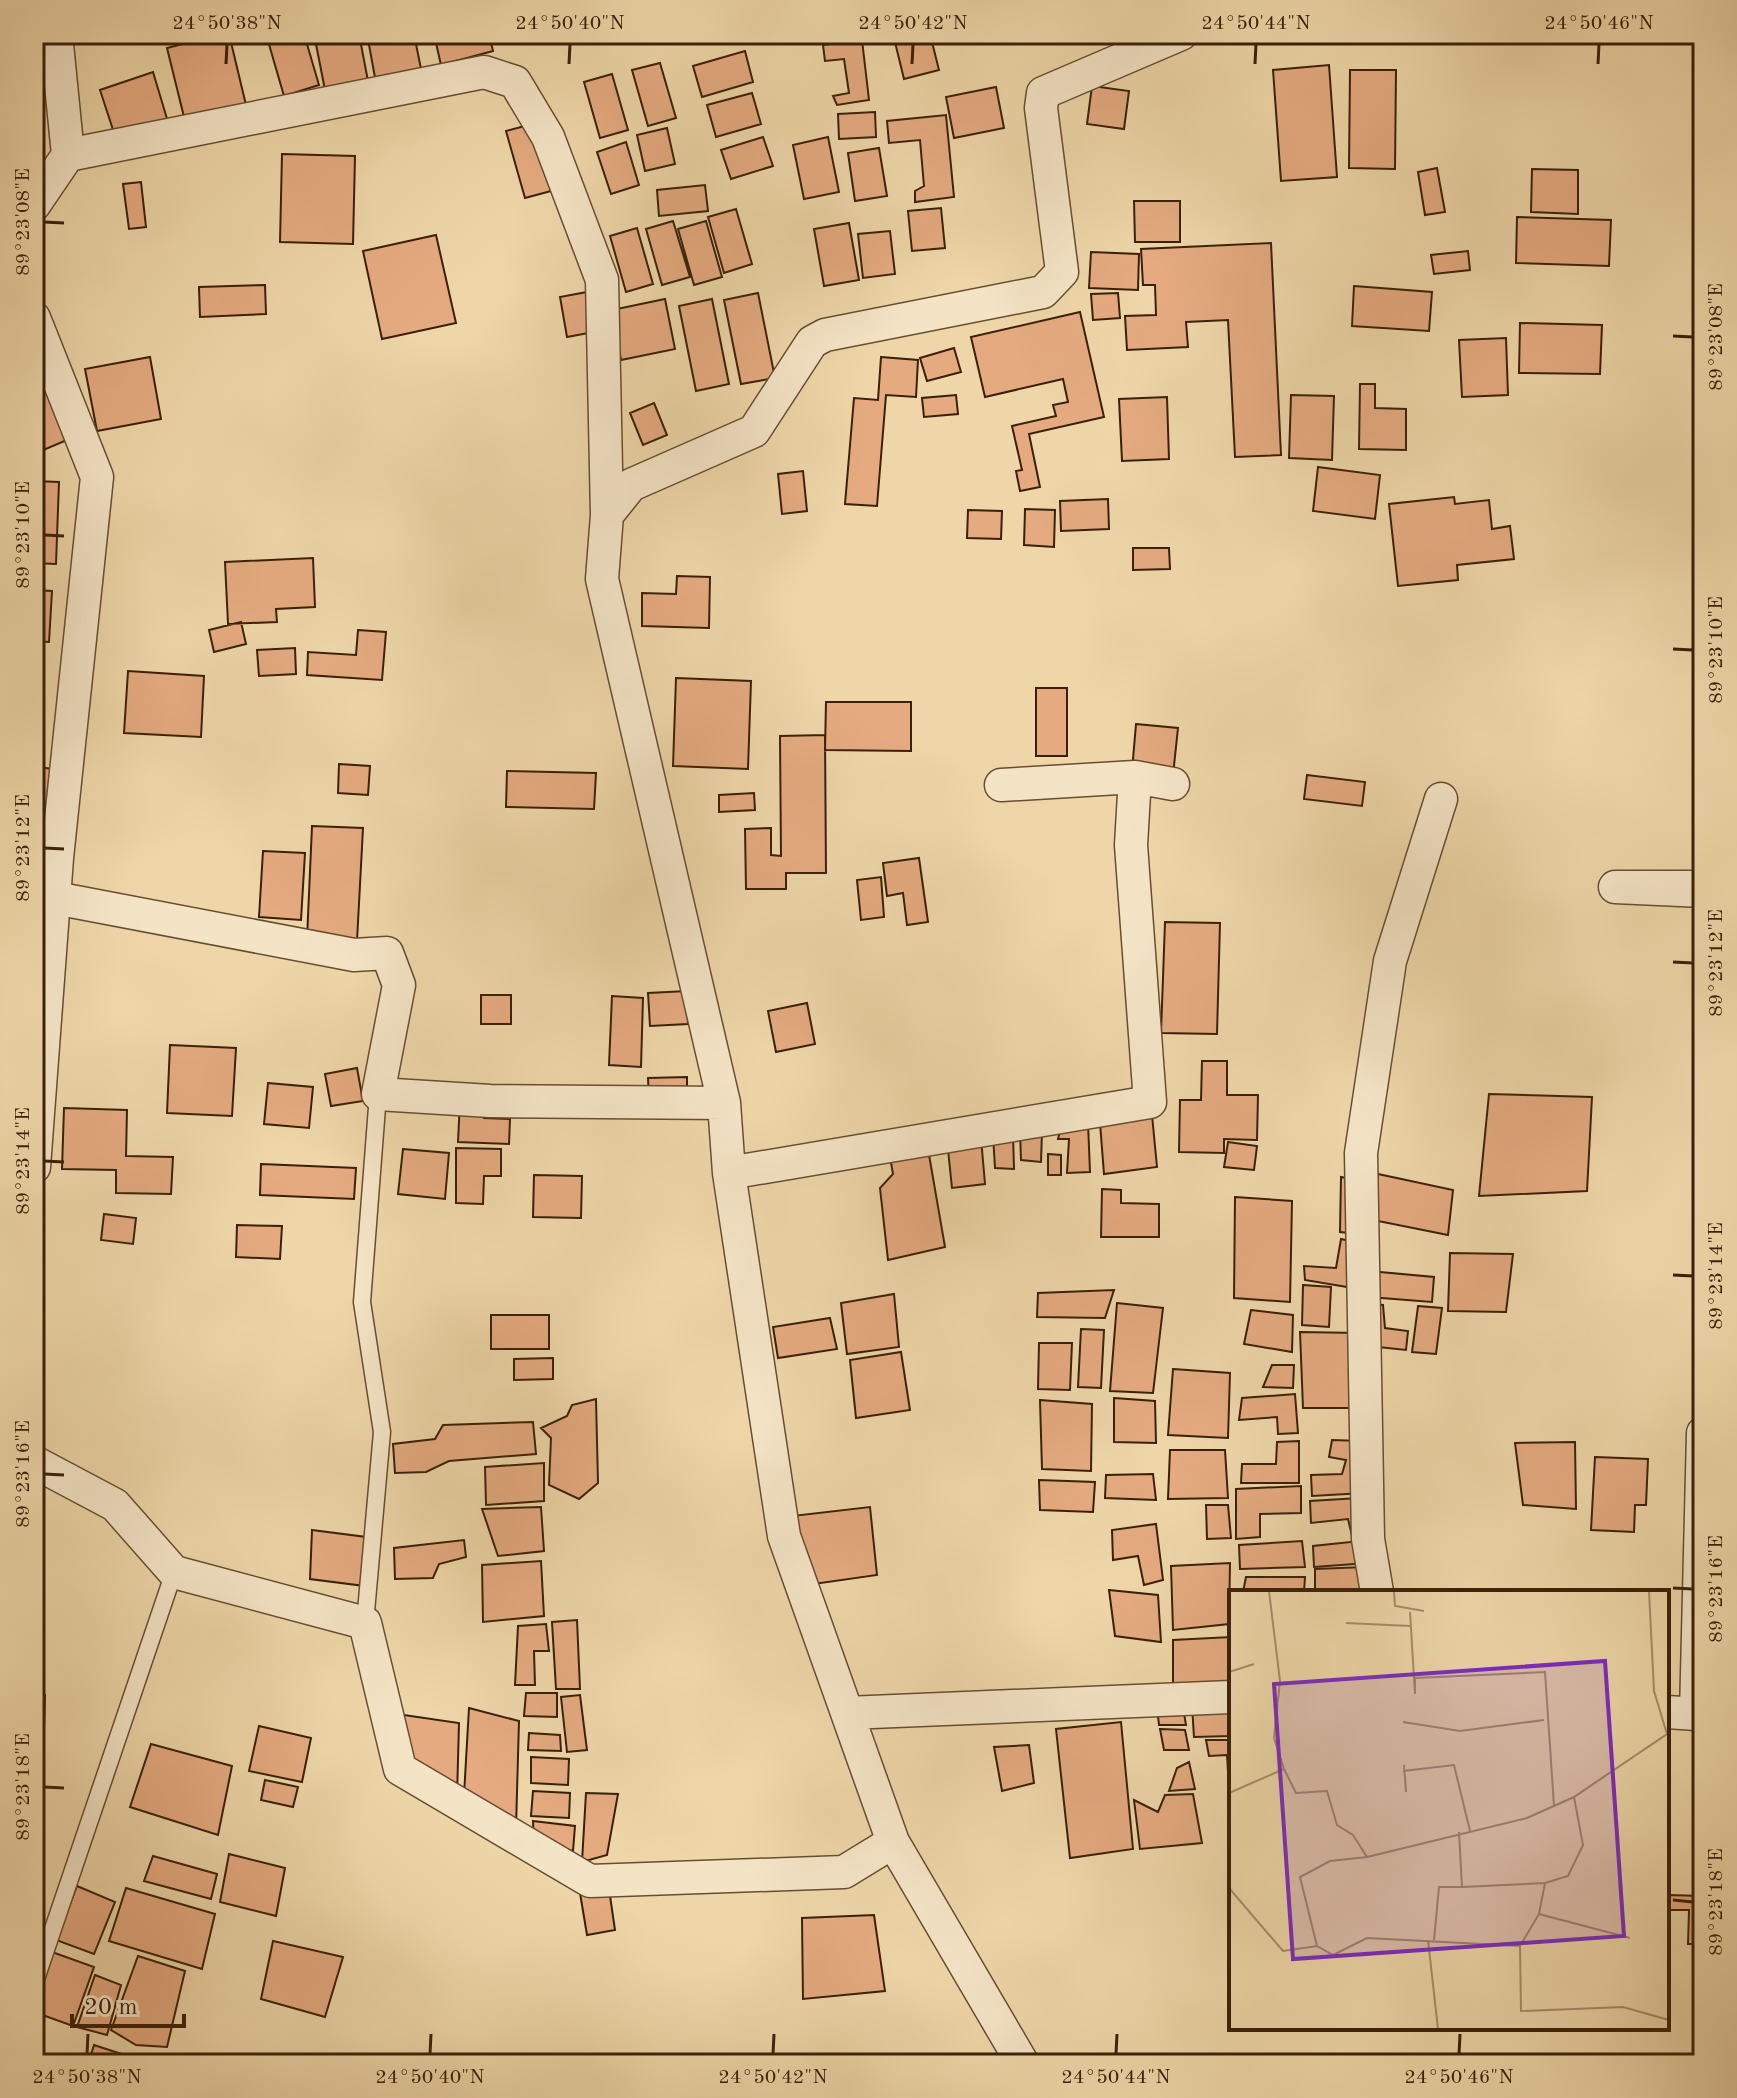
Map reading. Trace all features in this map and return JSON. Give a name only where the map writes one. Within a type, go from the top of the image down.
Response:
[{"type":"street","points":[[34,205],[68,155],[56,34]]},
{"type":"street","points":[[607,515],[631,485],[754,431],[812,342],[825,335],[1043,292],[1062,272],[1041,108],[1043,93],[1181,34]]},
{"type":"street","points":[[68,155],[484,72],[515,82],[548,137],[602,280],[607,515],[602,579],[724,1103],[729,1173],[784,1536],[893,1842],[1023,2064]]},
{"type":"street","points":[[34,318],[97,477],[46,859],[55,898],[34,1167]]},
{"type":"street","points":[[729,1173],[1150,1102],[1131,845],[1135,777]]},
{"type":"street","points":[[1001,785],[1135,777],[1173,784]]},
{"type":"street","points":[[1377,1590],[1368,1539],[1361,1153],[1390,961],[1441,799]]},
{"type":"street","points":[[55,898],[354,955],[387,953],[399,985],[378,1094],[490,1101],[724,1103]]},
{"type":"street","points":[[1669,1712],[1696,1714],[1703,1433]]},
{"type":"street","points":[[34,1462],[115,1505],[174,1572],[365,1623],[400,1769],[590,1881],[844,1872],[893,1842]]},
{"type":"street","points":[[847,1713],[1229,1697]]},
{"type":"lane","points":[[365,1623],[382,1432],[362,1302],[378,1094]]},
{"type":"lane","points":[[34,1985],[174,1572]]},
{"type":"building","points":[[229,34],[246,105],[185,121],[167,48]]},
{"type":"building","points":[[266,34],[304,34],[319,85],[284,96]]},
{"type":"building","points":[[314,34],[359,34],[368,81],[325,90]]},
{"type":"building","points":[[367,34],[414,34],[422,74],[376,83]]},
{"type":"building","points":[[434,34],[489,34],[493,51],[441,65]]},
{"type":"building","points":[[893,34],[930,34],[939,70],[904,79]]},
{"type":"building","points":[[862,40],[869,100],[837,105],[833,96],[849,93],[844,59],[825,61],[823,45]]},
{"type":"building","points":[[745,51],[753,82],[702,97],[693,66]]},
{"type":"building","points":[[660,63],[676,118],[648,126],[632,70]]},
{"type":"building","points":[[1329,65],[1337,177],[1281,181],[1273,70]]},
{"type":"building","points":[[1350,70],[1396,70],[1395,169],[1349,168]]},
{"type":"building","points":[[153,72],[168,122],[116,139],[100,90]]},
{"type":"building","points":[[612,74],[628,130],[600,138],[584,82]]},
{"type":"building","points":[[1092,86],[1129,91],[1124,129],[1087,124]]},
{"type":"building","points":[[996,87],[1004,128],[954,138],[946,97]]},
{"type":"building","points":[[752,93],[761,124],[716,137],[707,105]]},
{"type":"building","points":[[875,112],[876,137],[839,139],[838,114]]},
{"type":"building","points":[[946,115],[954,197],[915,202],[915,191],[924,186],[920,140],[889,143],[887,121]]},
{"type":"building","points":[[532,124],[551,191],[525,198],[506,131]]},
{"type":"building","points":[[667,128],[675,164],[645,171],[637,135]]},
{"type":"building","points":[[763,137],[773,166],[731,179],[721,150]]},
{"type":"building","points":[[828,137],[839,192],[804,199],[793,145]]},
{"type":"building","points":[[626,142],[639,185],[611,194],[597,152]]},
{"type":"building","points":[[879,148],[887,196],[855,201],[848,153]]},
{"type":"building","points":[[282,154],[355,156],[353,244],[280,242]]},
{"type":"building","points":[[1437,168],[1445,212],[1425,215],[1418,172]]},
{"type":"building","points":[[1532,169],[1578,170],[1578,214],[1531,212]]},
{"type":"building","points":[[141,182],[146,227],[129,229],[123,184]]},
{"type":"building","points":[[705,185],[708,211],[659,216],[657,190]]},
{"type":"building","points":[[1134,201],[1180,201],[1180,242],[1135,242]]},
{"type":"building","points":[[941,208],[945,248],[912,251],[908,211]]},
{"type":"building","points":[[736,209],[752,264],[724,273],[708,217]]},
{"type":"building","points":[[1517,217],[1611,220],[1609,266],[1516,263]]},
{"type":"building","points":[[673,221],[690,277],[662,285],[646,229]]},
{"type":"building","points":[[706,221],[722,277],[694,285],[678,229]]},
{"type":"building","points":[[849,223],[859,280],[824,286],[814,229]]},
{"type":"building","points":[[637,228],[653,284],[626,292],[610,236]]},
{"type":"building","points":[[890,231],[895,274],[863,278],[858,234]]},
{"type":"building","points":[[436,235],[456,323],[382,339],[363,251]]},
{"type":"building","points":[[1271,243],[1281,455],[1235,457],[1228,320],[1186,322],[1188,347],[1127,350],[1125,316],[1156,315],[1155,285],[1143,285],[1141,249]]},
{"type":"building","points":[[1468,251],[1470,270],[1434,274],[1431,255]]},
{"type":"building","points":[[1091,252],[1139,254],[1138,290],[1089,288]]},
{"type":"building","points":[[265,285],[266,314],[200,317],[199,287]]},
{"type":"building","points":[[1354,286],[1432,292],[1429,331],[1352,326]]},
{"type":"building","points":[[587,292],[594,332],[567,337],[560,297]]},
{"type":"building","points":[[758,293],[775,378],[741,384],[724,300]]},
{"type":"building","points":[[1118,293],[1120,318],[1093,320],[1091,294]]},
{"type":"building","points":[[665,299],[675,349],[621,360],[612,310]]},
{"type":"building","points":[[712,299],[729,384],[696,391],[679,306]]},
{"type":"building","points":[[1080,312],[1104,417],[1029,434],[1040,487],[1020,491],[1016,471],[1022,470],[1012,426],[1056,416],[1053,405],[1068,402],[1063,379],[985,397],[971,337]]},
{"type":"building","points":[[1520,323],[1602,325],[1600,374],[1519,373]]},
{"type":"building","points":[[1506,338],[1508,395],[1462,397],[1459,340]]},
{"type":"building","points":[[954,348],[961,372],[927,381],[920,358]]},
{"type":"building","points":[[150,357],[161,419],[97,431],[85,369]]},
{"type":"building","points":[[881,357],[918,360],[916,397],[886,395],[877,506],[845,504],[854,398],[878,400]]},
{"type":"building","points":[[44,384],[67,440],[34,454],[34,389]]},
{"type":"building","points":[[1360,384],[1375,384],[1375,408],[1406,409],[1406,450],[1359,449]]},
{"type":"building","points":[[956,395],[958,414],[924,417],[922,398]]},
{"type":"building","points":[[1291,395],[1334,396],[1332,460],[1289,458]]},
{"type":"building","points":[[1167,397],[1169,459],[1122,461],[1119,399]]},
{"type":"building","points":[[654,403],[667,435],[643,445],[630,413]]},
{"type":"building","points":[[1318,467],[1380,475],[1375,519],[1313,511]]},
{"type":"building","points":[[803,471],[807,511],[782,514],[778,474]]},
{"type":"building","points":[[34,481],[59,482],[56,564],[34,563]]},
{"type":"building","points":[[1454,497],[1455,504],[1489,500],[1492,529],[1510,526],[1514,559],[1457,565],[1458,580],[1398,586],[1389,504]]},
{"type":"building","points":[[1108,499],[1109,529],[1061,531],[1060,501]]},
{"type":"building","points":[[1025,509],[1055,510],[1054,547],[1024,545]]},
{"type":"building","points":[[968,510],[1002,511],[1001,539],[967,538]]},
{"type":"building","points":[[1133,548],[1169,548],[1170,569],[1133,570]]},
{"type":"building","points":[[313,558],[315,607],[276,609],[277,622],[228,624],[225,562]]},
{"type":"building","points":[[677,576],[710,577],[709,628],[642,626],[642,593],[676,594]]},
{"type":"building","points":[[34,590],[52,591],[49,642],[34,641]]},
{"type":"building","points":[[241,622],[246,644],[214,652],[209,630]]},
{"type":"building","points":[[358,630],[386,632],[382,680],[307,675],[308,652],[356,655]]},
{"type":"building","points":[[295,648],[296,674],[259,676],[257,650]]},
{"type":"building","points":[[128,671],[204,676],[201,737],[124,733]]},
{"type":"building","points":[[676,678],[751,681],[748,769],[673,766]]},
{"type":"building","points":[[1036,688],[1067,688],[1067,756],[1036,756]]},
{"type":"building","points":[[826,702],[911,702],[911,751],[825,750]]},
{"type":"building","points":[[1136,724],[1178,728],[1173,775],[1132,771]]},
{"type":"building","points":[[825,735],[826,873],[786,873],[786,889],[746,889],[745,829],[771,828],[771,855],[781,856],[780,736]]},
{"type":"building","points":[[339,764],[370,766],[368,795],[338,793]]},
{"type":"building","points":[[34,767],[55,769],[52,805],[34,803]]},
{"type":"building","points":[[507,771],[596,773],[594,809],[506,807]]},
{"type":"building","points":[[1307,775],[1365,782],[1362,806],[1304,799]]},
{"type":"building","points":[[754,793],[755,810],[719,812],[719,795]]},
{"type":"building","points":[[312,826],[363,828],[357,941],[307,939]]},
{"type":"building","points":[[263,851],[305,853],[301,920],[259,917]]},
{"type":"building","points":[[919,858],[928,922],[907,925],[903,893],[887,896],[883,863]]},
{"type":"building","points":[[881,877],[884,917],[861,920],[857,880]]},
{"type":"building","points":[[1165,922],[1220,923],[1217,1034],[1161,1033]]},
{"type":"building","points":[[687,991],[688,1024],[650,1026],[648,993]]},
{"type":"building","points":[[481,995],[511,995],[511,1024],[481,1024]]},
{"type":"building","points":[[612,996],[643,998],[641,1067],[609,1065]]},
{"type":"building","points":[[807,1003],[815,1044],[776,1052],[768,1011]]},
{"type":"building","points":[[170,1045],[236,1048],[232,1116],[167,1113]]},
{"type":"building","points":[[1202,1061],[1227,1061],[1227,1095],[1258,1095],[1257,1140],[1224,1139],[1224,1153],[1179,1152],[1180,1100],[1201,1100]]},
{"type":"building","points":[[357,1068],[363,1101],[331,1106],[325,1074]]},
{"type":"building","points":[[687,1077],[687,1098],[649,1099],[648,1078]]},
{"type":"building","points":[[268,1083],[313,1087],[309,1128],[264,1124]]},
{"type":"building","points":[[1489,1094],[1592,1097],[1587,1191],[1479,1196]]},
{"type":"building","points":[[460,1101],[485,1102],[484,1118],[510,1119],[509,1144],[458,1142]]},
{"type":"building","points":[[64,1108],[127,1110],[126,1156],[173,1157],[171,1194],[116,1193],[116,1170],[62,1169]]},
{"type":"building","points":[[1152,1115],[1157,1167],[1104,1174],[1100,1123]]},
{"type":"building","points":[[1088,1123],[1090,1172],[1067,1173],[1069,1139],[1058,1139],[1062,1124]]},
{"type":"building","points":[[1020,1131],[1042,1132],[1041,1162],[1021,1160]]},
{"type":"building","points":[[993,1135],[1013,1135],[1014,1169],[995,1168]]},
{"type":"building","points":[[981,1138],[985,1184],[952,1188],[947,1140]]},
{"type":"building","points":[[1228,1142],[1257,1146],[1254,1170],[1224,1167]]},
{"type":"building","points":[[456,1148],[501,1149],[501,1176],[484,1176],[483,1204],[456,1203]]},
{"type":"building","points":[[403,1149],[449,1153],[445,1199],[398,1194]]},
{"type":"building","points":[[928,1149],[945,1247],[888,1260],[880,1188],[893,1174],[890,1157]]},
{"type":"building","points":[[1048,1154],[1061,1155],[1061,1175],[1048,1175]]},
{"type":"building","points":[[261,1164],[356,1168],[354,1199],[260,1195]]},
{"type":"building","points":[[1378,1174],[1453,1190],[1448,1235],[1373,1220]]},
{"type":"building","points":[[534,1175],[582,1176],[581,1218],[533,1217]]},
{"type":"building","points":[[1341,1177],[1357,1180],[1359,1234],[1340,1232]]},
{"type":"building","points":[[1102,1189],[1121,1190],[1121,1203],[1159,1204],[1159,1237],[1101,1237]]},
{"type":"building","points":[[1235,1197],[1292,1201],[1290,1302],[1234,1298]]},
{"type":"building","points":[[104,1214],[136,1218],[133,1244],[101,1240]]},
{"type":"building","points":[[237,1225],[282,1226],[280,1259],[236,1257]]},
{"type":"building","points":[[1341,1239],[1359,1243],[1359,1289],[1305,1280],[1304,1266],[1336,1268]]},
{"type":"building","points":[[1450,1253],[1513,1254],[1506,1312],[1448,1311]]},
{"type":"building","points":[[1369,1271],[1434,1277],[1432,1302],[1369,1297]]},
{"type":"building","points":[[1303,1285],[1331,1287],[1329,1327],[1302,1325]]},
{"type":"building","points":[[1114,1290],[1105,1318],[1037,1317],[1038,1293]]},
{"type":"building","points":[[894,1294],[899,1347],[847,1354],[841,1303]]},
{"type":"building","points":[[1117,1303],[1163,1308],[1153,1393],[1110,1391]]},
{"type":"building","points":[[1369,1304],[1383,1305],[1385,1328],[1408,1331],[1406,1350],[1369,1346]]},
{"type":"building","points":[[1418,1306],[1442,1308],[1436,1354],[1412,1352]]},
{"type":"building","points":[[1251,1310],[1293,1315],[1292,1352],[1244,1344]]},
{"type":"building","points":[[491,1315],[549,1315],[549,1349],[491,1349]]},
{"type":"building","points":[[830,1318],[837,1349],[778,1358],[773,1327]]},
{"type":"building","points":[[1081,1329],[1104,1330],[1101,1388],[1078,1387]]},
{"type":"building","points":[[1300,1332],[1359,1333],[1361,1408],[1303,1408]]},
{"type":"building","points":[[1039,1343],[1072,1343],[1070,1390],[1038,1389]]},
{"type":"building","points":[[901,1352],[910,1410],[856,1418],[850,1360]]},
{"type":"building","points":[[553,1358],[553,1379],[514,1380],[514,1359]]},
{"type":"building","points":[[1272,1365],[1294,1365],[1293,1388],[1263,1387]]},
{"type":"building","points":[[1173,1369],[1230,1373],[1228,1438],[1168,1435]]},
{"type":"building","points":[[1295,1394],[1298,1433],[1278,1434],[1277,1417],[1239,1420],[1242,1398]]},
{"type":"building","points":[[1114,1398],[1155,1401],[1156,1443],[1114,1442]]},
{"type":"building","points":[[596,1399],[598,1483],[579,1499],[549,1485],[551,1438],[541,1428],[567,1416],[572,1405]]},
{"type":"building","points":[[1040,1400],[1092,1404],[1091,1471],[1042,1469]]},
{"type":"building","points":[[533,1422],[536,1454],[449,1461],[426,1472],[395,1473],[393,1444],[435,1439],[443,1425]]},
{"type":"building","points":[[1332,1440],[1361,1441],[1364,1493],[1312,1496],[1311,1475],[1342,1474],[1346,1460],[1329,1457]]},
{"type":"building","points":[[1299,1441],[1299,1483],[1241,1483],[1242,1464],[1276,1464],[1277,1442]]},
{"type":"building","points":[[1575,1442],[1576,1509],[1523,1505],[1515,1443]]},
{"type":"building","points":[[1170,1450],[1225,1450],[1228,1498],[1168,1499]]},
{"type":"building","points":[[1595,1457],[1648,1459],[1646,1505],[1635,1505],[1634,1532],[1591,1530]]},
{"type":"building","points":[[544,1463],[544,1501],[486,1505],[485,1467]]},
{"type":"building","points":[[1153,1474],[1156,1500],[1105,1498],[1106,1475]]},
{"type":"building","points":[[1039,1480],[1095,1482],[1093,1512],[1040,1510]]},
{"type":"building","points":[[1301,1486],[1301,1513],[1260,1514],[1260,1537],[1236,1539],[1236,1489]]},
{"type":"building","points":[[1359,1498],[1365,1535],[1352,1536],[1348,1519],[1311,1523],[1310,1501]]},
{"type":"building","points":[[1206,1505],[1228,1505],[1231,1538],[1207,1539]]},
{"type":"building","points":[[541,1507],[544,1551],[498,1556],[482,1509]]},
{"type":"building","points":[[870,1507],[877,1575],[814,1584],[792,1516]]},
{"type":"building","points":[[1156,1524],[1163,1580],[1144,1585],[1138,1556],[1113,1560],[1112,1530]]},
{"type":"building","points":[[312,1530],[366,1537],[365,1586],[310,1579]]},
{"type":"building","points":[[464,1540],[466,1557],[439,1564],[433,1578],[395,1579],[394,1548]]},
{"type":"building","points":[[1302,1541],[1305,1567],[1240,1569],[1239,1545]]},
{"type":"building","points":[[1360,1541],[1368,1563],[1314,1567],[1313,1546]]},
{"type":"building","points":[[541,1561],[544,1616],[483,1622],[482,1565]]},
{"type":"building","points":[[1230,1563],[1229,1624],[1173,1630],[1171,1566]]},
{"type":"building","points":[[1365,1567],[1368,1590],[1315,1590],[1315,1569]]},
{"type":"building","points":[[1246,1577],[1305,1577],[1304,1590],[1243,1590]]},
{"type":"building","points":[[1109,1590],[1158,1595],[1161,1642],[1115,1636]]},
{"type":"building","points":[[577,1620],[580,1689],[556,1689],[552,1622]]},
{"type":"building","points":[[546,1624],[549,1651],[534,1651],[535,1685],[515,1685],[518,1626]]},
{"type":"building","points":[[1229,1637],[1229,1690],[1173,1690],[1173,1640]]},
{"type":"building","points":[[526,1693],[557,1693],[557,1717],[524,1716]]},
{"type":"building","points":[[34,1695],[45,1695],[44,1732],[34,1731]]},
{"type":"building","points":[[580,1695],[587,1750],[567,1752],[561,1697]]},
{"type":"building","points":[[1192,1706],[1229,1707],[1229,1736],[1194,1737]]},
{"type":"building","points":[[1157,1707],[1183,1707],[1186,1725],[1159,1725]]},
{"type":"building","points":[[469,1708],[519,1721],[516,1828],[464,1795]]},
{"type":"building","points":[[397,1714],[459,1723],[457,1797],[405,1766]]},
{"type":"building","points":[[1121,1722],[1133,1849],[1070,1858],[1056,1729]]},
{"type":"building","points":[[259,1726],[311,1738],[302,1782],[249,1771]]},
{"type":"building","points":[[1160,1729],[1185,1730],[1189,1750],[1164,1750]]},
{"type":"building","points":[[529,1733],[560,1735],[561,1751],[528,1750]]},
{"type":"building","points":[[1206,1740],[1229,1740],[1229,1772],[1227,1755],[1209,1756]]},
{"type":"building","points":[[151,1744],[232,1766],[218,1835],[130,1807]]},
{"type":"building","points":[[1029,1745],[1034,1783],[1002,1791],[994,1747]]},
{"type":"building","points":[[34,1750],[42,1751],[38,1797],[34,1796]]},
{"type":"building","points":[[531,1757],[569,1759],[568,1785],[531,1783]]},
{"type":"building","points":[[1189,1762],[1195,1789],[1169,1791],[1177,1768]]},
{"type":"building","points":[[265,1780],[298,1787],[293,1807],[261,1800]]},
{"type":"building","points":[[533,1791],[570,1793],[569,1818],[531,1816]]},
{"type":"building","points":[[586,1793],[618,1794],[607,1855],[582,1862]]},
{"type":"building","points":[[1193,1794],[1202,1843],[1140,1849],[1134,1800],[1158,1812],[1165,1795]]},
{"type":"building","points":[[533,1821],[575,1826],[573,1851],[534,1843]]},
{"type":"building","points":[[229,1854],[285,1868],[276,1916],[220,1902]]},
{"type":"building","points":[[153,1856],[217,1874],[211,1899],[144,1881]]},
{"type":"building","points":[[77,1886],[115,1902],[94,1954],[56,1940]]},
{"type":"building","points":[[126,1888],[215,1914],[202,1969],[109,1941]]},
{"type":"building","points":[[609,1889],[615,1930],[587,1935],[580,1893]]},
{"type":"building","points":[[1669,1895],[1703,1896],[1703,1944],[1688,1944],[1689,1910],[1669,1910]]},
{"type":"building","points":[[874,1915],[885,1991],[803,1999],[802,1918]]},
{"type":"building","points":[[273,1941],[343,1957],[325,2017],[261,1999]]},
{"type":"building","points":[[52,1952],[94,1967],[73,2026],[34,2012],[34,2003]]},
{"type":"building","points":[[138,1956],[185,1971],[167,2047],[136,2045],[111,2030]]},
{"type":"building","points":[[95,1975],[121,1985],[107,2035],[77,2027]]},
{"type":"building","points":[[94,2045],[152,2064],[88,2064]]}]
